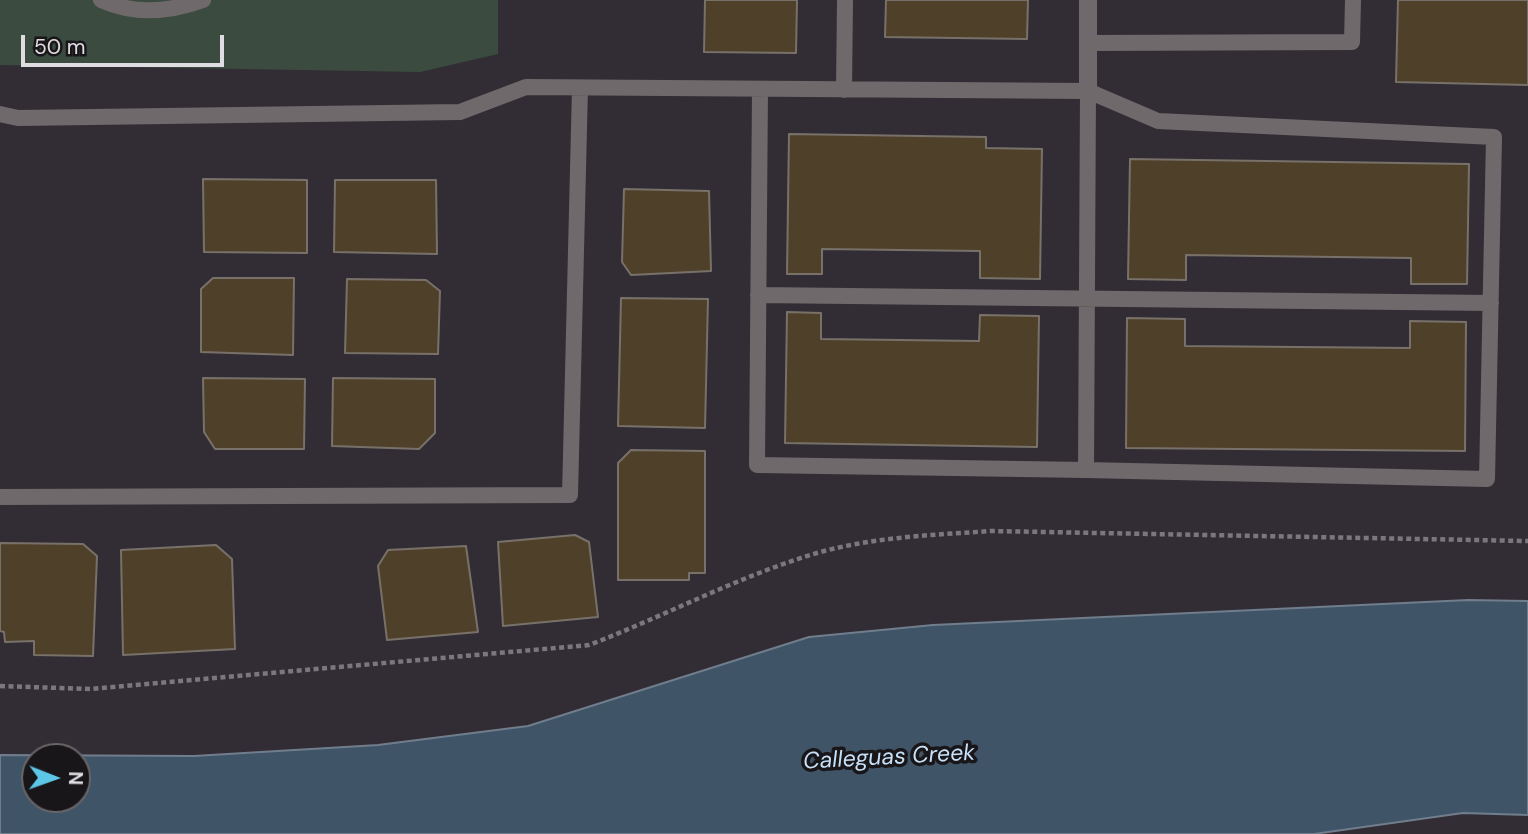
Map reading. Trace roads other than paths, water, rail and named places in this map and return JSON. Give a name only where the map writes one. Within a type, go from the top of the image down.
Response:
[{"type":"street","points":[[1088,0],[1088,91]]},
{"type":"lane","points":[[101,0],[118,7],[160,11],[203,0]]},
{"type":"lane","points":[[844,90],[845,0]]},
{"type":"lane","points":[[1087,43],[1352,42],[1353,0]]},
{"type":"lane","points":[[0,114],[18,118],[460,112],[526,87],[1088,91],[1158,121],[1494,137],[1487,478],[757,465],[760,89]]},
{"type":"lane","points":[[0,497],[569,495],[580,88]]},
{"type":"lane","points":[[1086,470],[1088,91]]},
{"type":"lane","points":[[758,295],[1491,303]]},
{"type":"water","name":"Calleguas Creek","points":[[1468,600],[1528,601],[1528,815],[1463,813],[1314,834],[0,834],[0,755],[21,755],[21,813],[91,813],[91,755],[194,756],[378,745],[528,726],[809,637],[933,625]]}]
